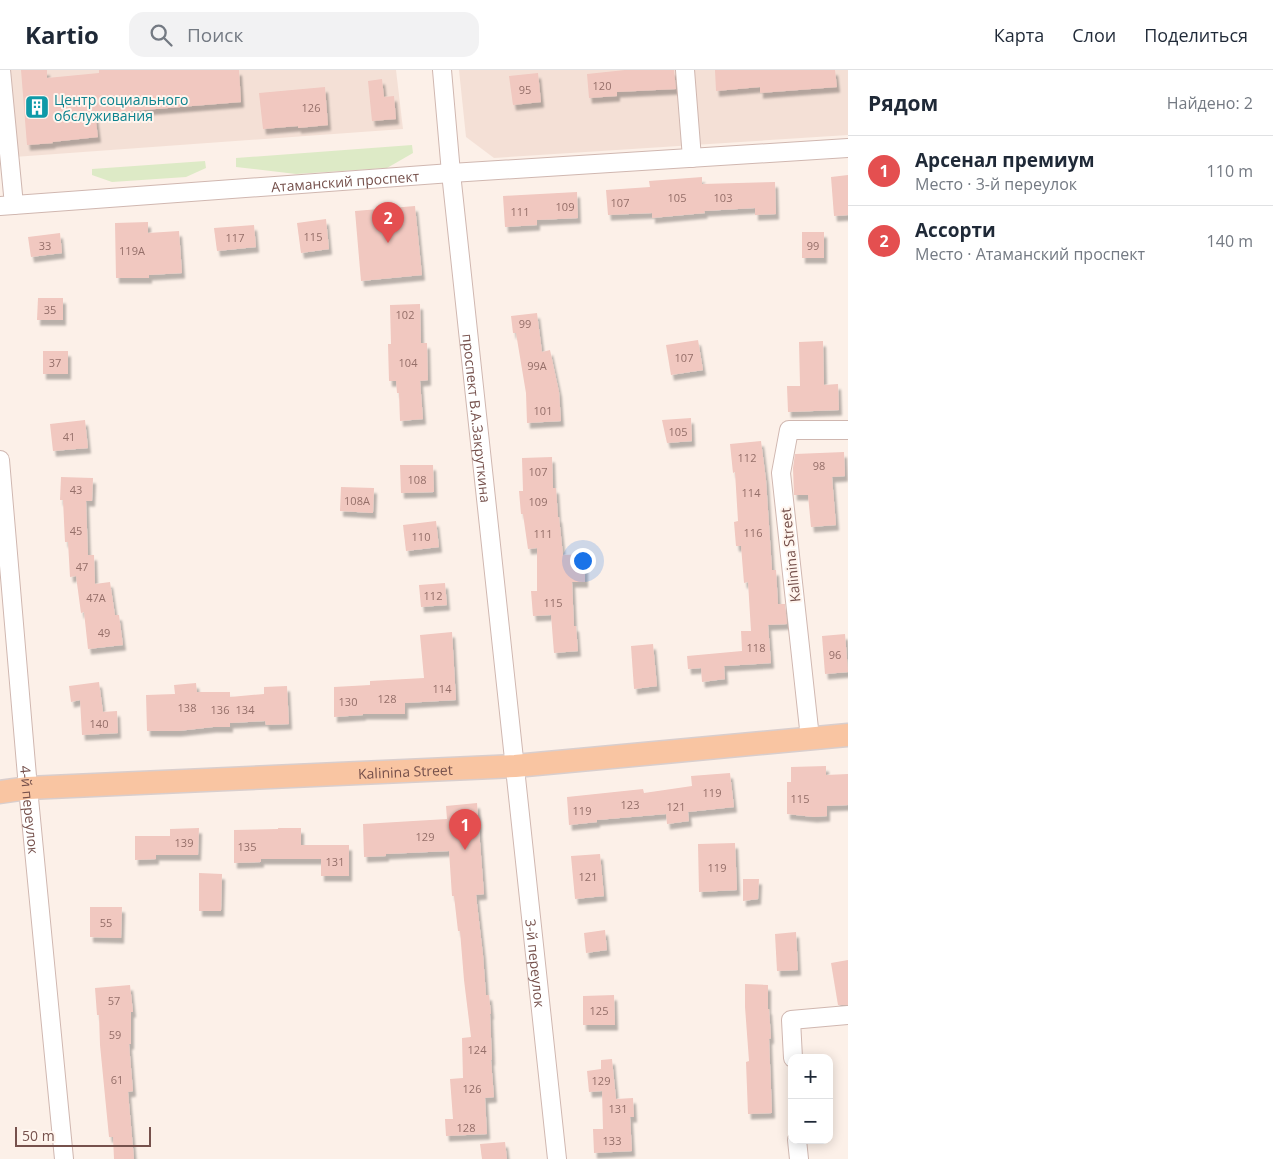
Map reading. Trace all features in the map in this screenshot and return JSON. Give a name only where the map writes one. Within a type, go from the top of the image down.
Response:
[{"type":"main road","name":"Kalinina Street","points":[[0,792],[28,788],[515,766],[848,736]]},
{"type":"street","points":[[1,70],[7,206]]},
{"type":"street","name":"проспект В.А.Закруткина","points":[[442,70],[451,173],[515,766]]},
{"type":"street","points":[[685,70],[692,158]]},
{"type":"street","name":"Атаманский проспект","points":[[7,206],[451,173],[848,148]]},
{"type":"street","name":"Kalinina Street","points":[[810,738],[781,474],[789,430],[848,430]]},
{"type":"street","name":"4-й переулок","points":[[0,460],[28,788],[64,1159]]},
{"type":"street","name":"3-й переулок","points":[[515,766],[557,1159]]},
{"type":"street","points":[[793,1054],[791,1020],[848,1015]]},
{"type":"street","points":[[797,1144],[799,1159]]},
{"type":"shaded area","points":[[5,70],[396,70],[403,129],[14,157]]},
{"type":"shaded area","points":[[459,70],[848,70],[848,135],[494,158],[466,137]]},
{"type":"green space","points":[[412,145],[413,153],[387,168],[296,174],[236,167],[236,158]]},
{"type":"green space","points":[[205,161],[206,168],[186,177],[112,182],[92,175],[92,169]]},
{"type":"building","points":[[21,70],[47,70],[47,78],[99,73],[99,70],[239,70],[241,102],[95,114],[98,137],[27,145]]},
{"type":"building","points":[[625,70],[674,70],[676,89],[617,92],[617,96],[589,98],[587,74]]},
{"type":"building","points":[[715,70],[835,70],[837,87],[760,93],[760,87],[716,91]]},
{"type":"building","points":[[538,73],[541,102],[513,105],[509,76]]},
{"type":"building","points":[[382,79],[384,97],[394,96],[396,119],[372,121],[368,81]]},
{"type":"building","points":[[325,87],[328,125],[263,129],[259,93]]},
{"type":"building","points":[[848,175],[848,215],[834,216],[831,177]]},
{"type":"building","points":[[702,177],[702,184],[775,182],[776,214],[755,215],[755,208],[704,211],[705,213],[652,218],[652,213],[608,215],[606,190],[650,187],[649,181]]},
{"type":"building","points":[[577,192],[578,218],[537,220],[537,225],[505,227],[503,196]]},
{"type":"building","points":[[415,206],[422,275],[361,281],[355,211]]},
{"type":"building","points":[[326,219],[329,249],[301,253],[297,223]]},
{"type":"building","points":[[148,222],[148,233],[179,231],[182,273],[149,275],[149,278],[116,278],[115,223]]},
{"type":"building","points":[[254,225],[256,247],[217,251],[214,228]]},
{"type":"building","points":[[802,232],[824,232],[824,258],[802,258]]},
{"type":"building","points":[[60,233],[62,253],[31,257],[28,237]]},
{"type":"building","points":[[38,298],[63,298],[63,320],[37,320]]},
{"type":"building","points":[[420,304],[421,343],[427,343],[428,380],[420,381],[423,419],[400,421],[399,393],[397,393],[396,381],[389,381],[388,344],[391,344],[390,305]]},
{"type":"building","points":[[537,313],[542,352],[550,350],[559,392],[561,421],[527,423],[526,393],[516,333],[513,333],[511,316]]},
{"type":"building","points":[[698,340],[703,370],[671,375],[666,345]]},
{"type":"building","points":[[823,341],[824,385],[838,384],[839,410],[788,412],[787,386],[800,386],[799,342]]},
{"type":"building","points":[[43,351],[68,351],[68,374],[43,374]]},
{"type":"building","points":[[691,418],[692,441],[667,443],[662,420]]},
{"type":"building","points":[[85,420],[88,448],[53,451],[50,424]]},
{"type":"building","points":[[761,441],[766,480],[772,570],[776,570],[778,604],[785,604],[787,624],[768,625],[771,663],[724,666],[725,679],[702,682],[701,668],[688,669],[687,656],[742,651],[741,631],[751,631],[748,582],[744,583],[741,546],[736,546],[734,522],[738,521],[735,472],[733,473],[730,444]]},
{"type":"building","points":[[844,452],[845,476],[832,477],[836,525],[811,527],[808,495],[794,495],[793,468],[795,454]]},
{"type":"building","points":[[552,457],[553,488],[556,488],[563,555],[585,554],[585,582],[572,582],[574,626],[576,626],[578,651],[554,653],[551,615],[533,616],[531,591],[537,591],[537,548],[528,549],[523,514],[521,514],[519,491],[523,491],[522,458]]},
{"type":"building","points":[[400,465],[433,465],[434,492],[401,493]]},
{"type":"building","points":[[61,477],[93,478],[92,501],[86,501],[88,555],[94,555],[95,584],[110,582],[115,615],[119,615],[123,645],[88,649],[84,612],[81,613],[76,576],[70,577],[68,542],[65,542],[63,500],[60,500]]},
{"type":"building","points":[[341,487],[374,488],[373,513],[340,511]]},
{"type":"building","points":[[436,521],[439,547],[406,551],[403,525]]},
{"type":"building","points":[[445,583],[447,605],[421,607],[419,585]]},
{"type":"building","points":[[452,632],[456,700],[405,703],[405,714],[363,714],[334,717],[334,687],[370,685],[370,681],[424,678],[420,635]]},
{"type":"building","points":[[845,634],[848,672],[825,674],[822,636]]},
{"type":"building","points":[[653,644],[657,686],[634,689],[631,646]]},
{"type":"building","points":[[99,682],[103,712],[117,711],[118,733],[82,735],[80,700],[71,702],[69,686]]},
{"type":"building","points":[[196,683],[197,692],[230,692],[230,697],[264,694],[264,687],[287,686],[289,724],[266,725],[265,721],[230,723],[230,727],[147,731],[146,695],[175,694],[174,685]]},
{"type":"building","points":[[826,766],[826,775],[848,774],[848,805],[827,806],[827,816],[814,817],[787,814],[787,782],[791,782],[791,767]]},
{"type":"building","points":[[730,773],[734,807],[688,812],[689,821],[667,824],[666,814],[597,820],[597,822],[569,825],[567,797],[643,789],[644,793],[692,786],[691,776]]},
{"type":"building","points":[[477,803],[484,894],[476,895],[486,995],[489,995],[491,1014],[491,1060],[494,1097],[485,1098],[487,1134],[446,1136],[445,1119],[453,1119],[450,1079],[463,1078],[462,1038],[471,1037],[460,931],[458,931],[454,896],[452,896],[449,851],[364,857],[363,824],[447,819],[446,806]]},
{"type":"building","points":[[199,828],[198,855],[156,855],[156,859],[135,860],[135,836],[170,836],[170,829]]},
{"type":"building","points":[[301,828],[301,845],[349,845],[349,876],[321,876],[321,859],[261,859],[261,862],[234,863],[234,830]]},
{"type":"building","points":[[735,843],[737,890],[699,892],[698,844]]},
{"type":"building","points":[[600,854],[604,896],[575,899],[571,856]]},
{"type":"building","points":[[199,873],[222,874],[221,911],[199,911]]},
{"type":"building","points":[[743,879],[759,879],[758,899],[743,901]]},
{"type":"building","points":[[90,907],[122,907],[121,938],[90,937]]},
{"type":"building","points":[[605,930],[607,950],[586,953],[584,933]]},
{"type":"building","points":[[796,932],[798,970],[777,971],[775,934]]},
{"type":"building","points":[[848,960],[848,1005],[838,1005],[831,963]]},
{"type":"building","points":[[745,984],[768,985],[772,1113],[748,1114],[746,1062],[749,1061]]},
{"type":"building","points":[[130,985],[133,1012],[131,1012],[131,1044],[129,1044],[133,1091],[128,1092],[134,1159],[114,1159],[113,1137],[109,1137],[95,988]]},
{"type":"building","points":[[614,995],[615,1025],[583,1025],[583,996]]},
{"type":"building","points":[[612,1059],[616,1099],[633,1098],[634,1117],[630,1117],[632,1151],[594,1153],[593,1129],[603,1129],[602,1091],[589,1092],[587,1071],[601,1069],[601,1060]]},
{"type":"building","points":[[505,1142],[507,1159],[482,1159],[480,1144]]},
{"type":"place","name":"Центр социального обслуживания","points":[[37,107]]},
{"type":"place","name":"Ассорти","points":[[388,243]]},
{"type":"place","name":"Арсенал премиум","points":[[465,850]]}]
